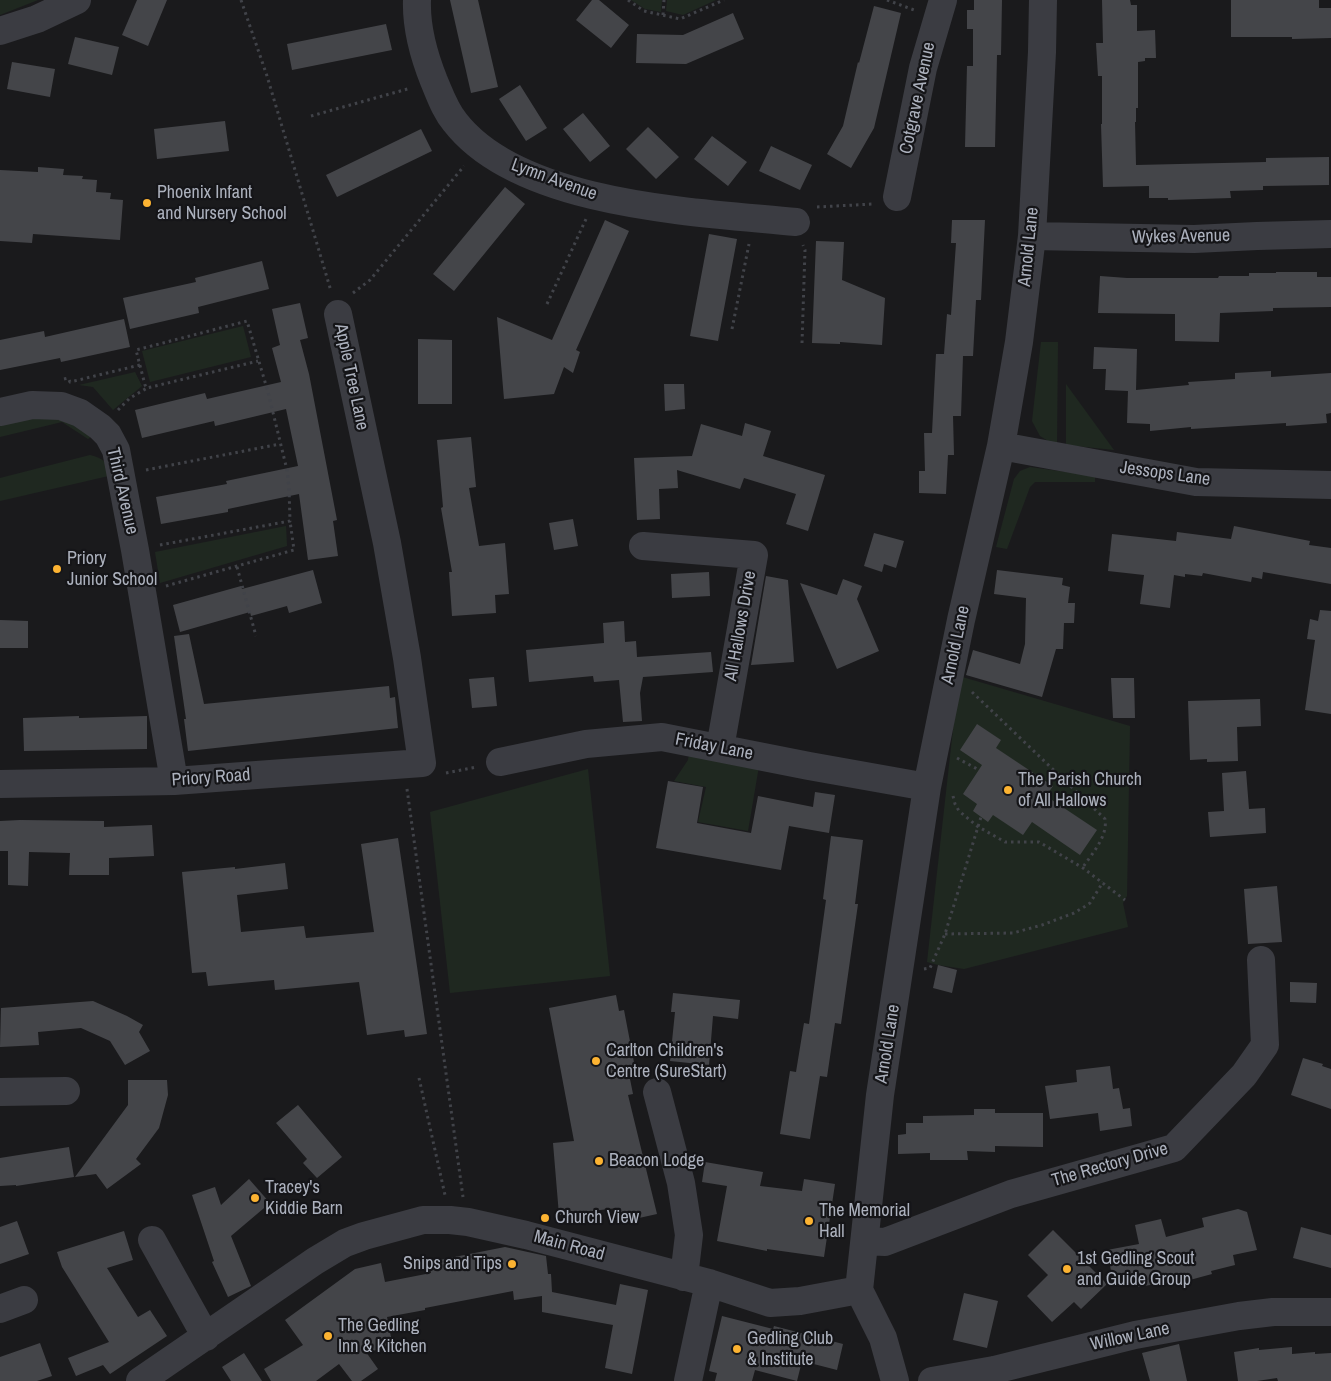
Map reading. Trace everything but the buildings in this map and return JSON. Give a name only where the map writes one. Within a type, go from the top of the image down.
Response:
[{"type":"street","points":[[0,31],[37,19],[77,0]]},
{"type":"street","name":"Lymn Avenue","points":[[417,0],[416,13],[423,46],[428,66],[440,96],[454,121],[480,147],[506,164],[540,179],[600,197],[677,210],[796,222]]},
{"type":"street","name":"Cotgrave Avenue","points":[[897,197],[923,68],[943,0]]},
{"type":"street","name":"Arnold Lane","points":[[859,1290],[880,1095],[939,788],[961,620],[1001,446],[1016,362],[1032,236],[1043,0]]},
{"type":"street","name":"Wykes Avenue","points":[[1032,236],[1194,239],[1331,234]]},
{"type":"street","name":"Apple Tree Lane","points":[[337,310],[387,543],[407,658],[421,768]]},
{"type":"street","name":"Third Avenue","points":[[0,412],[32,405],[61,406],[80,413],[100,427],[108,435],[116,450],[174,781]]},
{"type":"street","name":"Jessops Lane","points":[[1001,446],[1196,482],[1331,486]]},
{"type":"street","name":"All Hallows Drive","points":[[643,546],[754,555],[720,748]]},
{"type":"street","name":"Friday Lane","points":[[493,764],[586,744],[662,737],[809,766],[939,788]]},
{"type":"street","name":"Priory Road","points":[[0,784],[174,781],[421,768]]},
{"type":"street","name":"The Rectory Drive","points":[[865,1241],[885,1242],[1011,1194],[1174,1148],[1244,1075],[1265,1045],[1261,960]]},
{"type":"street","points":[[0,1092],[66,1091]]},
{"type":"street","points":[[657,1092],[681,1183],[696,1280],[688,1381]]},
{"type":"street","name":"Main Road","points":[[140,1381],[315,1261],[345,1243],[423,1220],[459,1221],[536,1237],[696,1280],[770,1303],[800,1301],[859,1290]]},
{"type":"street","points":[[152,1240],[206,1337]]},
{"type":"street","points":[[859,1290],[883,1338],[895,1381]]},
{"type":"street","name":"Willow Lane","points":[[932,1381],[994,1370],[1135,1335],[1238,1316],[1273,1312],[1331,1312]]},
{"type":"path","name":"Apple Tree Lane","points":[[241,0],[267,76],[337,310]]},
{"type":"path","points":[[628,0],[644,11],[680,19],[724,0]]},
{"type":"path","points":[[662,15],[664,0]]},
{"type":"path","points":[[311,116],[434,81]]},
{"type":"path","points":[[337,310],[370,280],[480,147]]},
{"type":"path","points":[[547,304],[592,206],[600,197]]},
{"type":"path","points":[[802,343],[805,250],[796,222],[810,207],[880,204],[897,197]]},
{"type":"path","points":[[732,329],[751,232],[756,218]]},
{"type":"path","points":[[142,593],[294,550],[290,521],[290,488],[268,392],[247,321],[136,350],[147,388]]},
{"type":"path","points":[[100,427],[130,398],[147,388],[258,361]]},
{"type":"path","points":[[116,450],[132,472],[280,444]]},
{"type":"path","points":[[135,550],[290,521]]},
{"type":"path","points":[[237,567],[256,636]]},
{"type":"path","points":[[971,691],[1105,820],[1106,825],[1102,838],[1083,868]]},
{"type":"path","points":[[952,765],[953,756],[979,770]]},
{"type":"path","points":[[459,1221],[407,788],[421,768],[493,764]]},
{"type":"path","points":[[939,788],[955,804],[959,811],[977,826],[1005,842],[1039,842],[1083,868],[1125,900]]},
{"type":"path","points":[[930,968],[945,934],[981,817]]},
{"type":"path","points":[[945,934],[1013,933],[1042,925],[1074,913],[1090,903],[1103,882]]},
{"type":"path","points":[[419,1078],[459,1221]]},
{"type":"shaded area","points":[[0,0],[38,0],[0,15]]},
{"type":"shaded area","points":[[631,0],[662,0],[661,12],[645,9]]},
{"type":"shaded area","points":[[667,0],[716,0],[683,15],[666,11]]},
{"type":"shaded area","points":[[243,326],[251,357],[150,382],[142,351]]},
{"type":"shaded area","points":[[1041,342],[1058,342],[1057,444],[1040,436],[1032,421]]},
{"type":"shaded area","points":[[135,372],[142,386],[113,410],[93,387],[79,385]]},
{"type":"shaded area","points":[[1066,384],[1114,450],[1066,445]]},
{"type":"shaded area","points":[[67,416],[91,437],[88,439],[62,422],[0,437],[0,421]]},
{"type":"shaded area","points":[[90,455],[105,462],[113,475],[0,501],[0,478]]},
{"type":"shaded area","points":[[1030,467],[1095,476],[1095,482],[1035,482],[1030,487],[1007,549],[996,547],[1014,479],[1020,471]]},
{"type":"shaded area","points":[[286,526],[287,546],[160,583],[155,552]]},
{"type":"shaded area","points":[[959,676],[1130,726],[1127,896],[1123,903],[1128,927],[964,969],[927,962]]},
{"type":"shaded area","points":[[689,753],[759,766],[748,831],[698,822],[706,787],[674,781],[688,760]]},
{"type":"shaded area","points":[[588,769],[610,976],[450,993],[430,812]]},
{"type":"place","name":"Phoenix Infant and Nursery School","points":[[147,203]]},
{"type":"place","name":"Priory Junior School","points":[[57,569]]},
{"type":"place","name":"The Parish Church of All Hallows","points":[[1008,790]]},
{"type":"place","name":"Carlton Children's Centre (SureStart)","points":[[596,1061]]},
{"type":"place","name":"Beacon Lodge","points":[[599,1161]]},
{"type":"place","name":"Tracey's Kiddie Barn","points":[[255,1198]]},
{"type":"place","name":"Church View","points":[[545,1218]]},
{"type":"place","name":"The Memorial Hall","points":[[809,1221]]},
{"type":"place","name":"Snips and Tips","points":[[512,1264]]},
{"type":"place","name":"1st Gedling Scout and Guide Group","points":[[1067,1269]]},
{"type":"place","name":"The Gedling Inn & Kitchen","points":[[328,1336]]},
{"type":"place","name":"Gedling Club & Institute","points":[[737,1349]]}]
